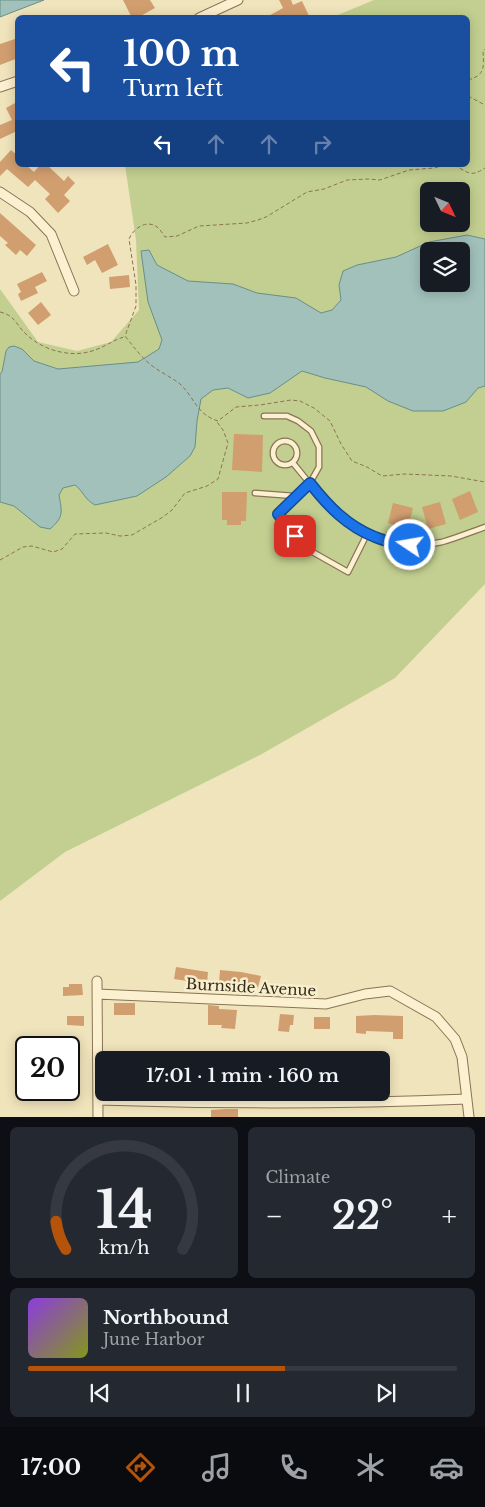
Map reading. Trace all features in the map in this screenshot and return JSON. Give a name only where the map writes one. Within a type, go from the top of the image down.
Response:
[{"type":"street","points":[[206,15],[238,0]]},
{"type":"street","points":[[0,87],[15,82]]},
{"type":"street","points":[[0,192],[30,212],[51,234],[74,291]]},
{"type":"street","points":[[97,982],[98,1051]]},
{"type":"street","name":"Burnside Avenue","points":[[97,994],[326,1004],[365,994],[390,991],[430,1012],[449,1031],[462,1057],[469,1117]]},
{"type":"street","points":[[137,1101],[320,1104],[467,1099]]},
{"type":"street","points":[[98,1101],[98,1117]]},
{"type":"lane","points":[[264,416],[287,416],[298,421],[311,431],[319,447],[319,467],[310,483],[294,496],[278,514],[295,536],[309,550],[348,572],[367,534]]},
{"type":"lane","points":[[287,441],[294,445],[297,452],[293,463],[285,465],[275,460],[273,452],[277,445],[287,441]]},
{"type":"lane","points":[[293,463],[351,526],[376,538],[410,545],[440,542],[485,527]]},
{"type":"lane","points":[[255,493],[294,496]]},
{"type":"path","points":[[470,80],[476,78],[484,71],[483,50],[485,49]]},
{"type":"path","points":[[470,97],[485,105]]},
{"type":"path","points":[[0,312],[13,317],[25,333],[46,348],[78,354],[92,351],[125,336],[136,306],[136,285],[129,239],[132,232],[140,226],[150,224],[156,227],[165,237],[172,237],[199,226],[246,223],[266,217],[307,192],[324,189],[347,180],[380,180],[409,170],[438,167]]},
{"type":"path","points":[[458,167],[471,174],[475,174],[485,168]]},
{"type":"path","points":[[0,560],[23,548],[32,546],[53,552],[62,550],[75,534],[106,533],[120,536],[132,535],[172,510],[185,493],[207,486],[218,480],[228,443],[223,430],[216,421],[203,413],[181,385],[152,366],[132,347],[125,336]]},
{"type":"path","points":[[216,421],[218,422],[236,407],[291,400],[300,401],[314,408],[330,421],[352,461],[382,476],[405,474],[451,476],[485,482]]},
{"type":"green space","points":[[374,0],[485,0],[485,584],[395,678],[260,755],[65,852],[0,901],[0,289],[38,342],[77,351],[111,342],[139,310],[136,240],[125,167],[470,167],[470,15],[338,15]]},
{"type":"water","points":[[0,0],[44,0],[0,17]]},
{"type":"water","points":[[467,235],[485,239],[485,386],[478,388],[466,402],[443,411],[413,411],[388,401],[366,387],[302,371],[270,393],[248,398],[228,388],[213,390],[201,399],[195,447],[190,456],[166,477],[137,496],[95,505],[75,485],[63,488],[59,495],[61,514],[58,521],[50,529],[40,527],[14,506],[0,502],[0,374],[6,351],[9,347],[14,346],[22,349],[34,361],[58,369],[138,362],[159,349],[162,340],[148,302],[141,251],[149,250],[157,265],[188,281],[233,284],[257,293],[296,298],[321,313],[332,310],[341,300],[339,285],[343,271],[357,265],[396,257],[420,246],[420,292],[470,292],[470,242],[429,242]]},
{"type":"building","points":[[123,0],[150,0],[155,8],[142,15],[130,15]]},
{"type":"building","points":[[279,0],[291,0],[293,5],[302,1],[309,15],[270,15],[283,8]]},
{"type":"building","points":[[15,39],[15,59],[0,65],[0,44]]},
{"type":"building","points":[[15,103],[15,132],[0,139],[0,125],[12,120],[6,108]]},
{"type":"building","points":[[11,150],[15,153],[15,167],[28,167],[34,172],[38,167],[49,167],[64,181],[68,176],[75,183],[64,195],[70,201],[58,213],[45,199],[50,194],[35,180],[28,187],[7,169],[0,176],[0,162]]},
{"type":"building","points":[[0,213],[36,245],[27,256],[20,250],[16,255],[5,245],[8,243],[0,236]]},
{"type":"building","points":[[108,244],[118,265],[102,273],[95,260],[87,265],[83,257]]},
{"type":"building","points":[[42,272],[47,281],[35,287],[38,293],[21,301],[18,294],[21,292],[17,284]]},
{"type":"building","points":[[129,275],[130,287],[110,289],[109,277]]},
{"type":"building","points":[[41,302],[51,315],[38,325],[28,313]]},
{"type":"building","points":[[234,434],[263,435],[262,472],[232,470]]},
{"type":"building","points":[[470,491],[478,512],[460,520],[452,499]]},
{"type":"building","points":[[222,492],[247,492],[246,521],[241,521],[241,525],[227,525],[227,520],[222,520]]},
{"type":"building","points":[[440,502],[446,524],[428,529],[422,507]]},
{"type":"building","points":[[393,503],[413,508],[408,528],[403,527],[402,531],[393,528],[394,525],[388,523]]},
{"type":"building","points":[[176,967],[208,972],[207,984],[174,979]]},
{"type":"building","points":[[220,970],[261,976],[258,987],[232,981],[231,985],[219,984]]},
{"type":"building","points":[[69,984],[82,984],[83,995],[63,996],[63,987],[69,987]]},
{"type":"building","points":[[114,1003],[135,1003],[135,1015],[114,1015]]},
{"type":"building","points":[[208,1005],[219,1006],[219,1009],[237,1010],[235,1029],[221,1028],[222,1025],[208,1025]]},
{"type":"building","points":[[280,1014],[294,1015],[293,1025],[290,1025],[289,1032],[278,1031]]},
{"type":"building","points":[[67,1016],[84,1016],[84,1026],[67,1025]]},
{"type":"building","points":[[356,1016],[403,1016],[403,1039],[393,1039],[393,1032],[366,1031],[366,1034],[356,1033]]},
{"type":"building","points":[[314,1017],[330,1017],[330,1029],[314,1029]]},
{"type":"building","points":[[238,1109],[238,1117],[211,1117],[211,1110]]},
{"type":"route","points":[[295,536],[278,514],[294,496],[310,483],[351,526],[376,538],[410,545]]}]
